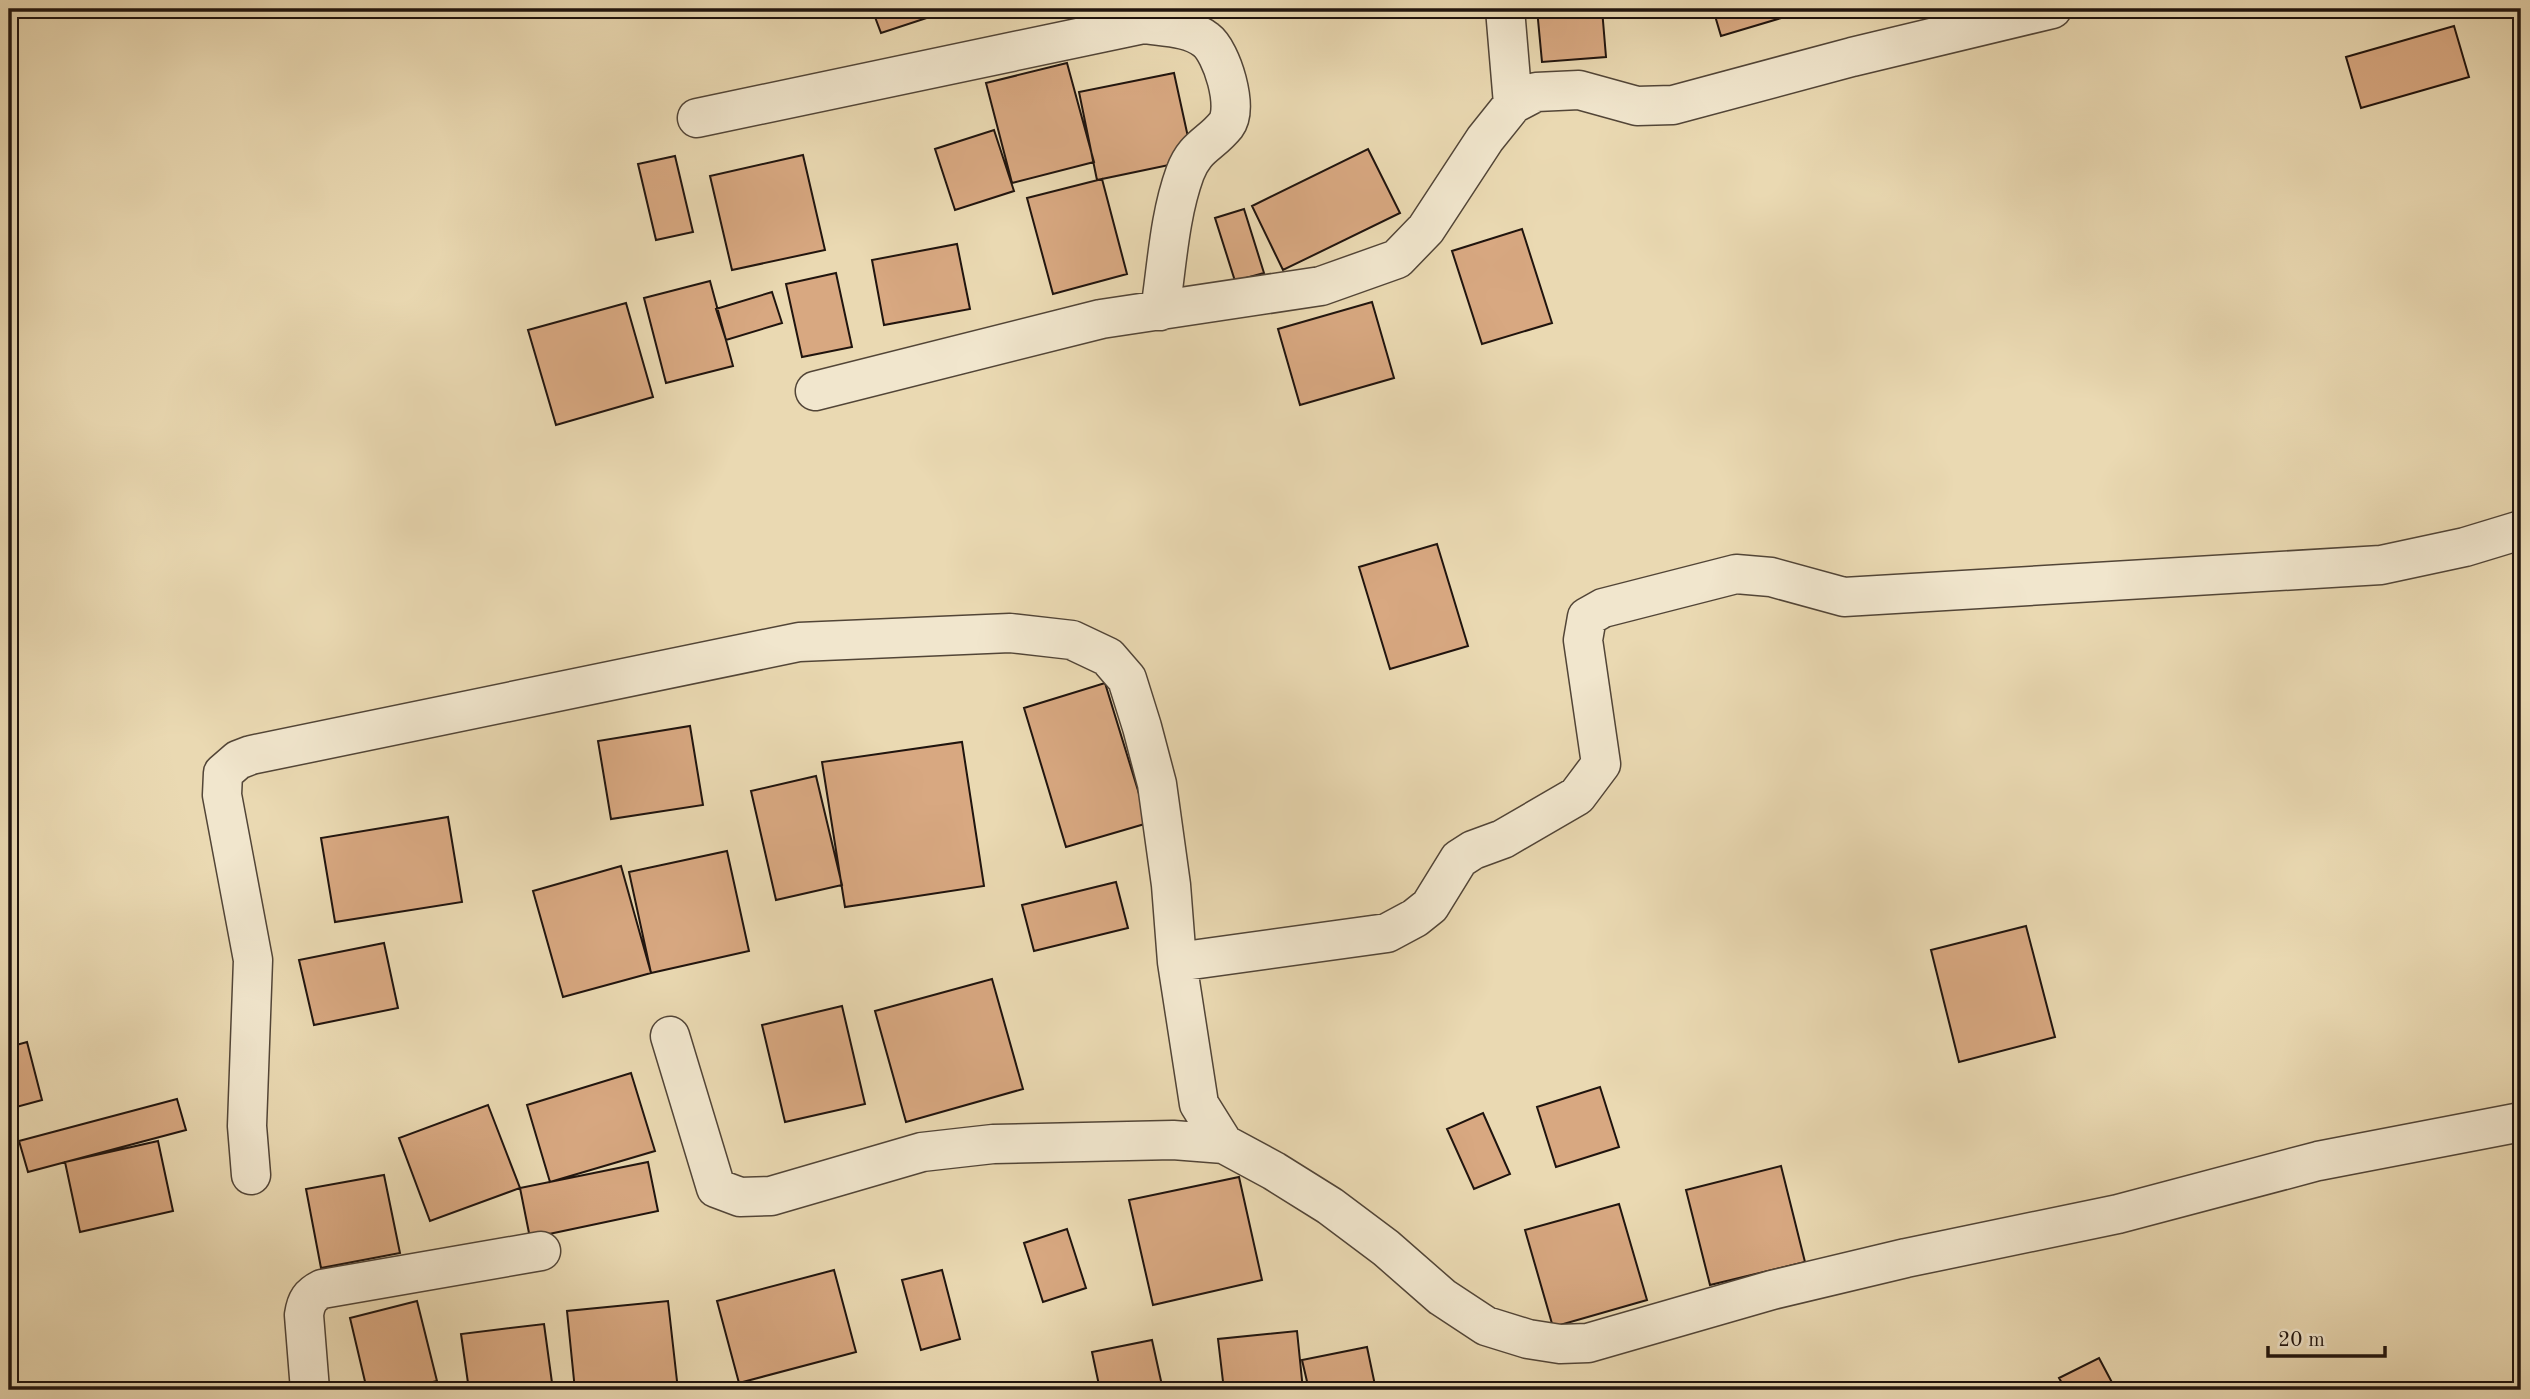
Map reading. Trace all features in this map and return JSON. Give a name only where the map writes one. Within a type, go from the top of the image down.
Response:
[{"type":"street","points":[[1505,9],[1513,104]]},
{"type":"street","points":[[816,391],[1101,319],[1321,286],[1397,259],[1426,229],[1485,139],[1513,104],[1536,92],[1579,90],[1637,106],[1673,105],[1852,57],[2052,9]]},
{"type":"street","points":[[696,118],[1144,24],[1191,32],[1209,41],[1226,76],[1232,107],[1228,123],[1193,155],[1185,175],[1176,205],[1160,311]]},
{"type":"street","points":[[1177,962],[1387,933],[1415,918],[1430,906],[1459,859],[1473,850],[1503,839],[1577,796],[1601,764],[1583,640],[1587,617],[1603,608],[1736,574],[1772,577],[1844,597],[2381,565],[2465,547],[2521,530]]},
{"type":"street","points":[[251,1175],[247,1126],[253,960],[222,795],[223,773],[238,760],[251,755],[799,642],[1010,633],[1072,640],[1108,657],[1127,679],[1157,785],[1171,885],[1177,962],[1199,1104],[1224,1144]]},
{"type":"street","points":[[670,1036],[716,1188],[740,1197],[771,1196],[922,1152],[993,1144],[1173,1140],[1224,1144],[1330,1206],[1386,1248],[1442,1297],[1486,1325],[1528,1339],[1560,1344],[1588,1343],[1772,1290],[1906,1258],[2118,1214],[2318,1161],[2521,1122]]},
{"type":"street","points":[[310,1390],[304,1315],[311,1294],[323,1289],[541,1251]]},
{"type":"building","points":[[872,9],[954,9],[881,33]]},
{"type":"building","points":[[1537,9],[1602,9],[1606,57],[1542,62]]},
{"type":"building","points":[[1713,9],[1786,9],[1788,16],[1721,36]]},
{"type":"building","points":[[2454,26],[2469,77],[2361,108],[2346,57]]},
{"type":"building","points":[[1067,63],[1094,162],[1012,183],[986,83]]},
{"type":"building","points":[[1174,73],[1193,160],[1097,180],[1079,92]]},
{"type":"building","points":[[994,130],[1014,191],[955,210],[935,149]]},
{"type":"building","points":[[1368,149],[1400,213],[1283,270],[1252,206]]},
{"type":"building","points":[[803,155],[825,250],[732,270],[710,176]]},
{"type":"building","points":[[675,156],[693,232],[656,240],[638,164]]},
{"type":"building","points":[[1102,179],[1127,274],[1053,294],[1027,198]]},
{"type":"building","points":[[1244,209],[1264,273],[1235,281],[1215,218]]},
{"type":"building","points":[[1522,229],[1552,323],[1482,344],[1452,251]]},
{"type":"building","points":[[957,244],[970,309],[884,325],[872,260]]},
{"type":"building","points":[[836,273],[852,347],[802,357],[786,284]]},
{"type":"building","points":[[710,281],[733,366],[666,383],[644,298]]},
{"type":"building","points":[[772,292],[782,323],[726,340],[716,309]]},
{"type":"building","points":[[1372,302],[1394,378],[1300,405],[1278,329]]},
{"type":"building","points":[[626,303],[653,397],[556,425],[528,330]]},
{"type":"building","points":[[1437,544],[1468,646],[1390,669],[1359,567]]},
{"type":"building","points":[[1105,683],[1148,823],[1066,847],[1024,708]]},
{"type":"building","points":[[690,726],[703,805],[611,819],[598,741]]},
{"type":"building","points":[[962,742],[984,886],[845,907],[822,762]]},
{"type":"building","points":[[816,776],[842,885],[776,900],[751,791]]},
{"type":"building","points":[[448,817],[462,902],[335,922],[321,838]]},
{"type":"building","points":[[727,851],[749,951],[651,973],[629,872]]},
{"type":"building","points":[[621,866],[651,973],[563,997],[533,891]]},
{"type":"building","points":[[1116,882],[1128,928],[1034,951],[1022,905]]},
{"type":"building","points":[[2026,926],[2055,1037],[1959,1062],[1931,950]]},
{"type":"building","points":[[384,943],[398,1008],[314,1025],[299,960]]},
{"type":"building","points":[[992,979],[1023,1089],[906,1122],[875,1011]]},
{"type":"building","points":[[842,1006],[865,1104],[785,1122],[762,1025]]},
{"type":"building","points":[[27,1042],[42,1100],[9,1109],[9,1047]]},
{"type":"building","points":[[631,1073],[655,1151],[550,1182],[527,1105]]},
{"type":"building","points":[[1600,1087],[1619,1147],[1556,1167],[1537,1107]]},
{"type":"building","points":[[177,1099],[186,1130],[28,1172],[19,1141]]},
{"type":"building","points":[[488,1105],[520,1188],[430,1221],[399,1138]]},
{"type":"building","points":[[1483,1113],[1510,1174],[1474,1189],[1447,1129]]},
{"type":"building","points":[[158,1141],[173,1211],[80,1232],[65,1162]]},
{"type":"building","points":[[648,1162],[658,1211],[530,1238],[520,1188]]},
{"type":"building","points":[[1781,1166],[1805,1262],[1710,1285],[1686,1190]]},
{"type":"building","points":[[384,1175],[400,1253],[321,1268],[306,1189]]},
{"type":"building","points":[[1239,1177],[1262,1280],[1153,1305],[1129,1200]]},
{"type":"building","points":[[1619,1204],[1647,1300],[1553,1327],[1525,1230]]},
{"type":"building","points":[[1067,1229],[1086,1288],[1043,1302],[1024,1243]]},
{"type":"building","points":[[834,1270],[856,1352],[739,1383],[717,1301]]},
{"type":"building","points":[[942,1270],[960,1339],[921,1350],[902,1280]]},
{"type":"building","points":[[417,1301],[437,1381],[398,1390],[367,1390],[350,1318]]},
{"type":"building","points":[[668,1301],[678,1390],[575,1390],[567,1311]]},
{"type":"building","points":[[544,1324],[553,1390],[469,1390],[461,1334]]},
{"type":"building","points":[[1297,1331],[1303,1390],[1224,1390],[1218,1339]]},
{"type":"building","points":[[1152,1340],[1163,1390],[1100,1390],[1092,1352]]},
{"type":"building","points":[[1367,1347],[1376,1390],[1309,1390],[1302,1360]]},
{"type":"building","points":[[2099,1358],[2116,1390],[2066,1390],[2059,1378]]}]
